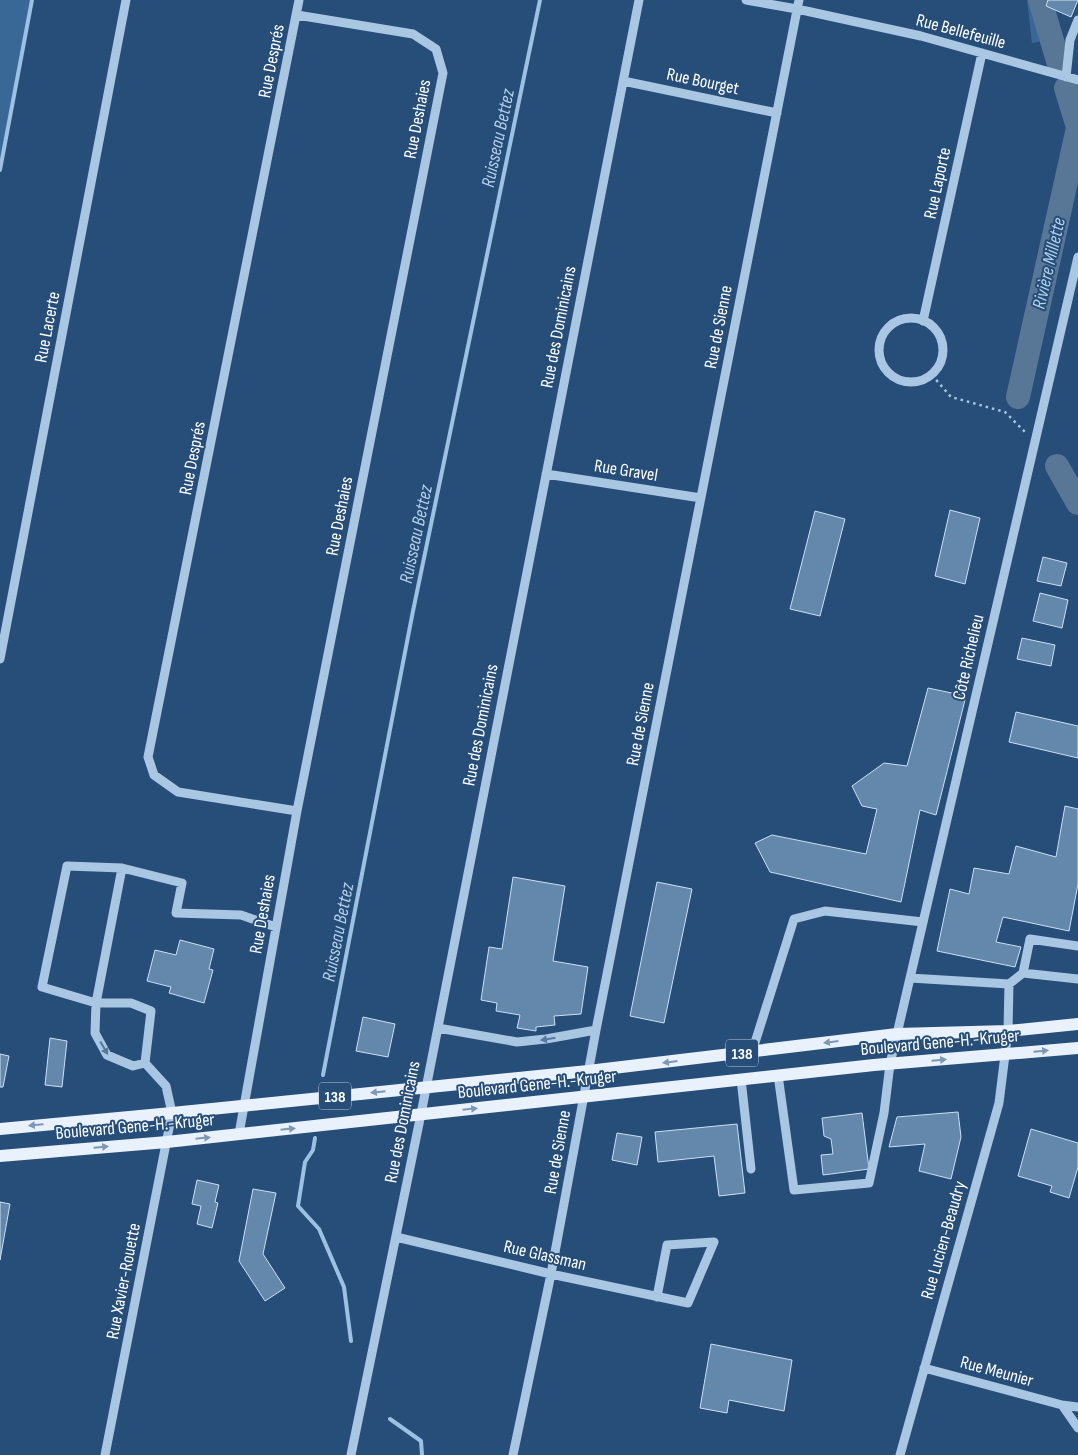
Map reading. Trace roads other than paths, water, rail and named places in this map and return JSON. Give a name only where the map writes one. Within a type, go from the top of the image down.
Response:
[{"type":"main road","name":"Boulevard Gene-H.-Kruger","points":[[0,1129],[588,1071],[897,1034],[1008,1031],[1078,1024]]},
{"type":"main road","name":"Boulevard Gene-H.-Kruger","points":[[0,1156],[167,1142],[778,1075],[1078,1048]]},
{"type":"street","name":"Rue Lacerte","points":[[0,660],[126,0]]},
{"type":"street","name":"Rue Després","points":[[297,811],[178,792],[154,775],[148,757],[299,0]]},
{"type":"street","name":"Rue des Dominicains","points":[[351,1455],[422,1114],[639,0]]},
{"type":"street","name":"Rue Bellefeuille","points":[[746,0],[798,5],[921,36],[1078,80]]},
{"type":"street","name":"Rue de Sienne","points":[[513,1455],[551,1274],[583,1096],[798,5]]},
{"type":"street","name":"Rue Deshaies","points":[[239,1134],[297,811],[443,73],[436,49],[413,34],[296,15]]},
{"type":"street","points":[[1066,77],[1070,40],[1078,21]]},
{"type":"street","name":"Rue Laporte","points":[[923,321],[982,53]]},
{"type":"street","name":"Rue Bourget","points":[[623,81],[776,113]]},
{"type":"street","name":"Côte Richelieu","points":[[778,1075],[794,1190],[868,1183],[884,1113],[890,1064],[1078,257]]},
{"type":"street","points":[[913,318],[923,321],[939,335],[942,345],[940,361],[932,374],[923,380],[913,383],[902,382],[893,378],[885,370],[879,356],[880,340],[885,331],[902,319],[913,318]]},
{"type":"street","name":"Rue Gravel","points":[[546,474],[701,498]]},
{"type":"street","points":[[172,1113],[166,1086],[145,1063],[151,1011],[131,1003],[96,1003],[42,987],[67,866],[122,868],[182,883],[176,913],[241,915],[276,927]]},
{"type":"street","points":[[122,868],[96,1003],[95,1033],[107,1055],[133,1066],[145,1063]]},
{"type":"street","points":[[752,1052],[794,918],[825,911],[923,922]]},
{"type":"street","points":[[1024,973],[1030,939],[1078,946]]},
{"type":"street","points":[[910,978],[1009,984],[1024,973],[1078,978]]},
{"type":"street","name":"Rue Lucien-Beaudry","points":[[900,1455],[998,1103],[1008,1031],[1009,984]]},
{"type":"street","points":[[438,1028],[517,1042],[596,1030]]},
{"type":"street","points":[[741,1079],[751,1169]]},
{"type":"street","name":"Rue Xavier-Rouette","points":[[105,1455],[172,1113]]},
{"type":"street","name":"Rue Glassman","points":[[396,1237],[551,1274],[688,1303],[714,1242],[667,1245],[658,1296]]},
{"type":"street","name":"Rue Meunier","points":[[924,1368],[1062,1405],[1078,1407]]},
{"type":"street","points":[[1062,1405],[1078,1428]]},
{"type":"waterway","points":[[0,170],[32,0]]},
{"type":"waterway","name":"Ruisseau Bettez","points":[[323,1075],[413,611],[540,0]]},
{"type":"waterway","name":"Rivière Millette","points":[[1040,0],[1059,64]]},
{"type":"waterway","name":"Rivière Millette","points":[[1066,88],[1078,127]]},
{"type":"waterway","name":"Rivière Millette","points":[[1018,397],[1078,128]]},
{"type":"waterway","name":"Rivière Millette","points":[[1057,466],[1078,503]]},
{"type":"waterway","name":"Ruisseau Bettez","points":[[315,1138],[313,1150],[305,1162],[298,1206],[319,1229],[344,1287],[351,1341]]},
{"type":"waterway","name":"Ruisseau Bettez","points":[[390,1419],[421,1441],[422,1455]]}]
